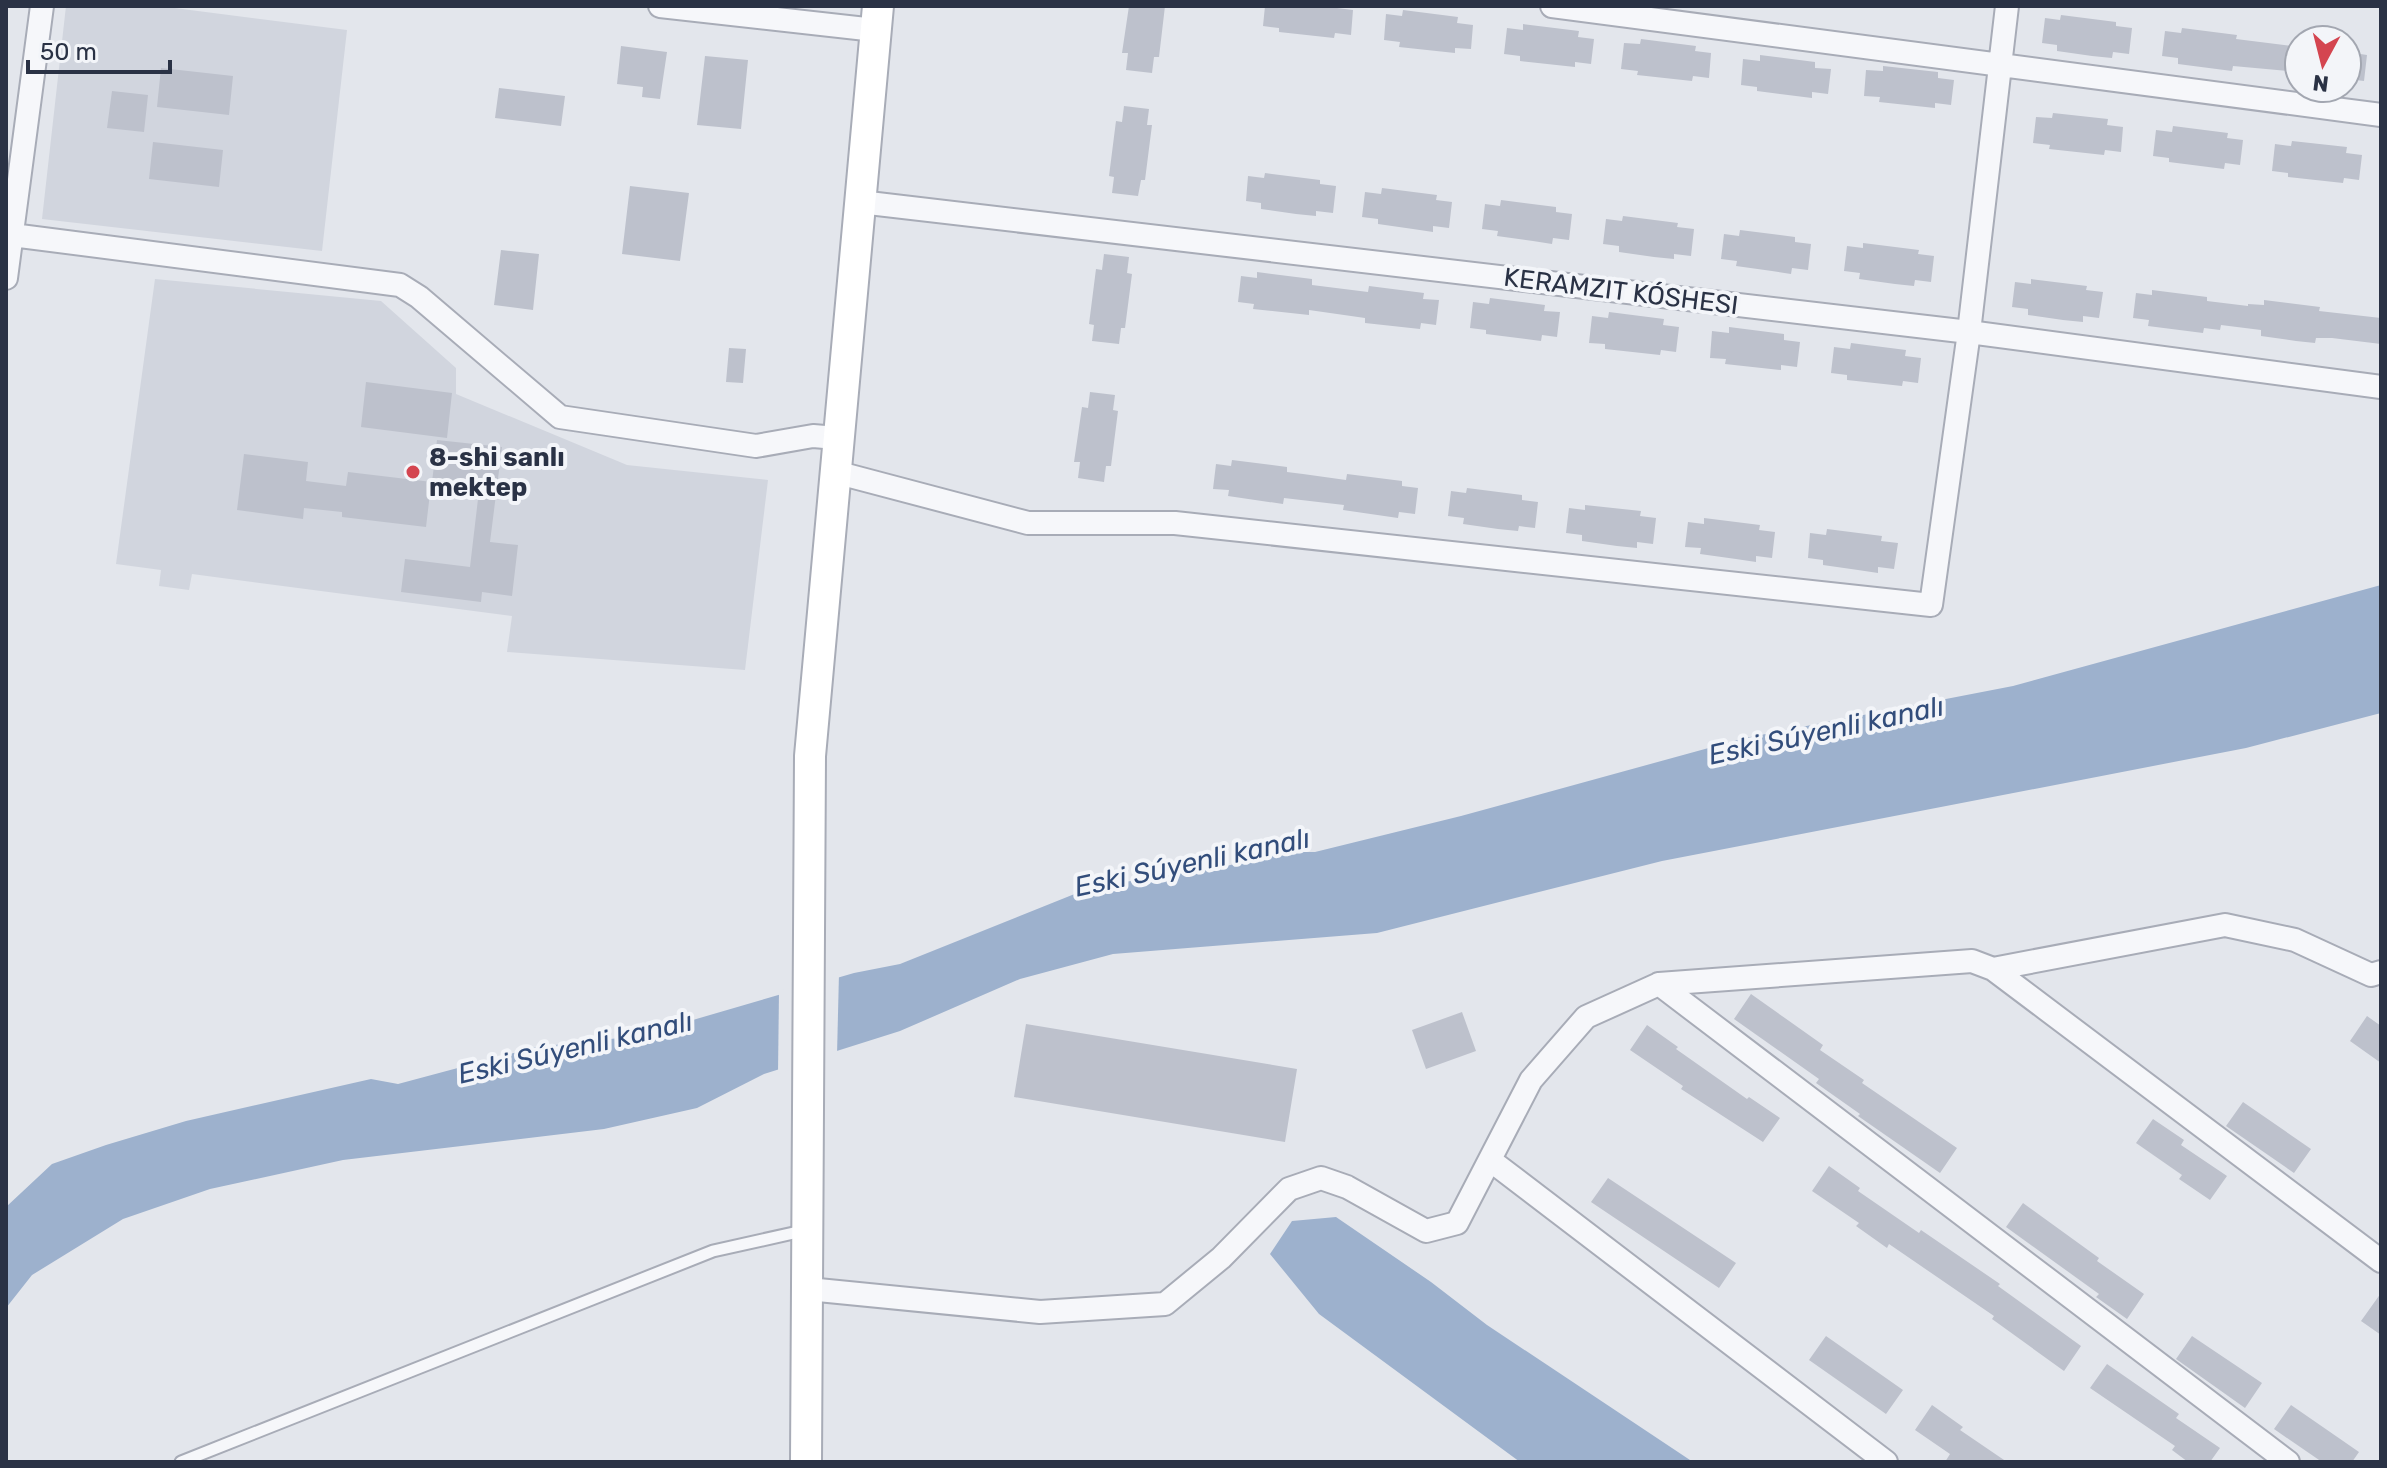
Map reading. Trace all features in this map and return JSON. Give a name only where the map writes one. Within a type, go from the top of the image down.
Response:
[{"type":"street","points":[[6,278],[12,235],[11,202],[42,6]]},
{"type":"street","points":[[660,6],[876,18],[810,756],[806,1462]]},
{"type":"street","points":[[1552,6],[2381,115]]},
{"type":"street","points":[[835,472],[1028,523],[1175,523],[1931,605],[1969,332],[2007,6]]},
{"type":"street","name":"KERAMZIT KÓSHESI","points":[[860,202],[1969,332],[2381,387]]},
{"type":"street","points":[[12,235],[400,285],[419,297],[560,417],[756,446],[813,436],[837,438]]},
{"type":"street","points":[[1993,969],[2225,925],[2295,940],[2378,977]]},
{"type":"street","points":[[808,1289],[1040,1312],[1165,1304],[1221,1258],[1289,1189],[1321,1178],[1347,1187],[1426,1231],[1457,1223],[1531,1080],[1586,1017],[1659,984],[1972,961],[1993,969],[2381,1261]]},
{"type":"street","points":[[1659,984],[2288,1462]]},
{"type":"street","points":[[1490,1160],[1886,1462]]},
{"type":"lane","points":[[181,1462],[713,1251],[807,1230]]},
{"type":"shaded area","points":[[66,6],[159,6],[347,30],[322,251],[42,219]]},
{"type":"shaded area","name":"8-shi sanlı mektep","points":[[155,279],[381,301],[456,368],[456,394],[627,465],[768,480],[745,670],[507,652],[512,616],[192,574],[189,590],[159,586],[161,570],[116,564]]},
{"type":"water","name":"Eski Súyenli kanalı","points":[[2381,585],[2381,713],[2246,748],[1662,861],[1377,933],[1113,954],[1020,979],[900,1031],[764,1074],[697,1108],[604,1129],[343,1160],[210,1189],[123,1219],[32,1275],[6,1308],[6,1207],[52,1164],[106,1145],[186,1121],[371,1079],[398,1084],[536,1047],[638,1036],[854,973],[900,964],[1092,887],[1222,867],[1285,852],[1315,852],[1461,816],[1745,738],[2013,686]]},
{"type":"water","points":[[1336,1217],[1487,1325],[1693,1462],[1520,1462],[1319,1314],[1270,1254],[1292,1221]]},
{"type":"pier","points":[[839,973],[837,1055],[778,1074],[779,991]]},
{"type":"building","points":[[1129,6],[1165,6],[1159,57],[1154,57],[1152,73],[1126,70],[1128,53],[1122,53]]},
{"type":"building","points":[[1265,6],[1337,6],[1353,10],[1351,35],[1335,33],[1334,38],[1279,32],[1279,28],[1263,26]]},
{"type":"building","points":[[1403,10],[1458,17],[1457,23],[1473,25],[1471,49],[1455,48],[1455,53],[1399,47],[1400,42],[1384,40],[1386,14],[1402,16]]},
{"type":"building","points":[[2061,15],[2116,22],[2116,26],[2132,28],[2129,54],[2113,52],[2112,58],[2092,56],[2057,51],[2057,45],[2042,43],[2045,18],[2060,20]]},
{"type":"building","points":[[1523,24],[1579,31],[1578,37],[1594,39],[1591,64],[1575,62],[1575,67],[1520,61],[1520,56],[1504,54],[1507,28],[1523,30]]},
{"type":"building","points":[[2182,28],[2283,45],[2283,71],[2233,66],[2232,71],[2178,64],[2178,58],[2162,56],[2165,31],[2181,33]]},
{"type":"building","points":[[1641,39],[1696,46],[1695,51],[1711,53],[1709,78],[1693,76],[1692,81],[1637,75],[1638,71],[1621,69],[1624,43],[1640,44]]},
{"type":"building","points":[[621,46],[667,52],[660,99],[642,97],[643,87],[617,84]]},
{"type":"building","points":[[2363,54],[2367,55],[2363,81]]},
{"type":"building","points":[[1760,55],[1815,62],[1815,68],[1831,69],[1828,94],[1812,92],[1812,98],[1757,91],[1757,87],[1741,85],[1743,59],[1760,61]]},
{"type":"building","points":[[705,56],[748,60],[741,129],[697,125]]},
{"type":"building","points":[[1883,66],[1938,72],[1938,78],[1954,80],[1951,105],[1935,103],[1935,108],[1879,102],[1880,97],[1864,96],[1866,70],[1883,71]]},
{"type":"building","points":[[161,68],[233,76],[229,115],[157,107]]},
{"type":"building","points":[[499,88],[565,96],[561,126],[495,118]]},
{"type":"building","points":[[112,91],[148,95],[144,132],[107,128]]},
{"type":"building","points":[[1124,106],[1149,109],[1147,125],[1152,125],[1145,180],[1141,180],[1138,196],[1112,193],[1114,177],[1109,176],[1116,121],[1122,122]]},
{"type":"building","points":[[2053,113],[2108,119],[2107,125],[2123,127],[2121,152],[2105,150],[2104,155],[2049,149],[2050,145],[2033,143],[2036,117],[2052,118]]},
{"type":"building","points":[[2173,126],[2228,133],[2227,138],[2243,140],[2240,165],[2225,163],[2224,169],[2169,162],[2169,158],[2153,156],[2156,130],[2172,132]]},
{"type":"building","points":[[2292,141],[2347,147],[2346,153],[2362,155],[2359,180],[2344,178],[2343,183],[2288,177],[2288,173],[2272,171],[2275,144],[2291,146]]},
{"type":"building","points":[[153,142],[223,150],[219,187],[149,179]]},
{"type":"building","points":[[1265,173],[1320,180],[1320,184],[1336,186],[1333,213],[1316,211],[1316,216],[1296,214],[1261,209],[1261,203],[1246,201],[1248,176],[1264,178]]},
{"type":"building","points":[[630,186],[689,193],[680,261],[622,254]]},
{"type":"building","points":[[1382,188],[1437,195],[1436,200],[1452,202],[1449,228],[1433,226],[1433,232],[1378,224],[1378,219],[1362,217],[1365,192],[1381,194]]},
{"type":"building","points":[[1501,200],[1556,207],[1556,212],[1572,214],[1569,240],[1553,238],[1552,244],[1497,236],[1498,231],[1482,229],[1485,204],[1500,206]]},
{"type":"building","points":[[1623,216],[1678,223],[1677,227],[1694,229],[1691,256],[1674,254],[1674,259],[1654,257],[1619,252],[1619,246],[1603,244],[1606,219],[1622,221]]},
{"type":"building","points":[[1740,230],[1795,237],[1795,242],[1811,244],[1808,270],[1792,268],[1791,274],[1736,266],[1737,261],[1721,259],[1724,234],[1739,236]]},
{"type":"building","points":[[1863,243],[1919,250],[1918,254],[1934,256],[1931,282],[1915,280],[1914,286],[1895,284],[1859,279],[1860,273],[1844,271],[1847,246],[1863,248]]},
{"type":"building","points":[[501,250],[539,254],[533,310],[494,305]]},
{"type":"building","points":[[1104,254],[1129,257],[1127,273],[1132,274],[1125,328],[1121,328],[1119,344],[1092,341],[1094,325],[1089,324],[1096,269],[1102,270]]},
{"type":"building","points":[[1257,272],[1312,279],[1312,285],[1368,292],[1369,286],[1424,293],[1423,299],[1439,300],[1436,325],[1421,323],[1420,329],[1365,323],[1365,318],[1309,310],[1309,315],[1253,309],[1254,304],[1238,302],[1241,276],[1257,278]]},
{"type":"building","points":[[2031,279],[2087,286],[2086,290],[2103,292],[2099,318],[2083,316],[2083,322],[2063,320],[2028,315],[2028,309],[2012,307],[2015,282],[2031,284]]},
{"type":"building","points":[[2152,290],[2207,297],[2207,301],[2248,306],[2264,305],[2264,300],[2320,307],[2319,311],[2381,318],[2381,344],[2332,338],[2316,338],[2315,343],[2296,341],[2261,336],[2261,330],[2221,325],[2220,330],[2204,328],[2203,333],[2148,326],[2149,320],[2133,318],[2136,293],[2152,295]]},
{"type":"building","points":[[1490,298],[1545,305],[1544,311],[1560,312],[1557,337],[1542,335],[1541,341],[1486,334],[1486,330],[1470,328],[1473,302],[1489,304]]},
{"type":"building","points":[[1609,312],[1664,319],[1663,325],[1679,327],[1676,352],[1661,350],[1660,355],[1605,349],[1605,344],[1589,343],[1592,316],[1608,318]]},
{"type":"building","points":[[1729,327],[1784,334],[1784,340],[1800,342],[1797,367],[1781,365],[1781,370],[1725,364],[1726,359],[1710,358],[1712,331],[1729,333]]},
{"type":"building","points":[[1851,343],[1906,350],[1905,356],[1921,358],[1918,383],[1903,381],[1902,386],[1847,380],[1847,375],[1831,373],[1834,347],[1850,349]]},
{"type":"building","points":[[729,348],[746,349],[743,383],[726,382]]},
{"type":"building","points":[[366,382],[452,393],[447,438],[361,427]]},
{"type":"building","points":[[1090,392],[1115,395],[1113,410],[1118,411],[1111,466],[1106,466],[1104,482],[1078,478],[1080,462],[1074,462],[1082,407],[1088,408]]},
{"type":"building","points":[[437,440],[502,447],[490,542],[518,545],[512,596],[482,592],[481,602],[401,592],[405,559],[470,567],[478,499],[430,493],[426,527],[342,517],[342,512],[304,508],[303,519],[237,510],[244,454],[308,462],[306,481],[346,486],[348,472],[432,482]]},
{"type":"building","points":[[1232,460],[1287,467],[1287,472],[1346,480],[1347,474],[1402,481],[1402,486],[1418,488],[1415,514],[1399,512],[1398,518],[1343,510],[1344,505],[1284,498],[1283,504],[1228,496],[1229,490],[1213,489],[1216,464],[1231,466]]},
{"type":"building","points":[[1467,488],[1522,495],[1522,500],[1538,502],[1535,528],[1519,526],[1518,531],[1498,529],[1463,524],[1464,518],[1448,516],[1451,491],[1466,493]]},
{"type":"building","points":[[1585,505],[1641,511],[1640,516],[1656,518],[1653,544],[1637,542],[1637,548],[1617,546],[1582,541],[1582,535],[1566,533],[1569,508],[1585,510]]},
{"type":"building","points":[[1704,518],[1760,525],[1759,530],[1775,532],[1772,558],[1756,556],[1756,562],[1700,554],[1701,548],[1685,547],[1688,522],[1704,524]]},
{"type":"building","points":[[1827,529],[1882,536],[1881,541],[1898,543],[1894,569],[1878,567],[1878,573],[1823,565],[1823,560],[1808,558],[1810,533],[1826,535]]},
{"type":"building","points":[[1751,994],[1823,1045],[1820,1050],[1864,1080],[1862,1083],[1957,1148],[1940,1173],[1858,1116],[1860,1114],[1816,1083],[1819,1079],[1734,1019]]},
{"type":"building","points":[[1462,1012],[1476,1051],[1426,1069],[1412,1030]]},
{"type":"building","points":[[2367,1016],[2381,1026],[2381,1063],[2350,1041]]},
{"type":"building","points":[[1026,1024],[1297,1069],[1285,1142],[1014,1097]]},
{"type":"building","points":[[1647,1025],[1747,1099],[1749,1097],[1780,1118],[1763,1142],[1681,1089],[1683,1086],[1630,1050]]},
{"type":"building","points":[[2243,1102],[2311,1149],[2294,1173],[2226,1126]]},
{"type":"building","points":[[2153,1119],[2184,1140],[2181,1145],[2227,1176],[2210,1200],[2179,1179],[2182,1175],[2136,1143]]},
{"type":"building","points":[[1829,1166],[1860,1188],[1858,1191],[2000,1284],[1998,1286],[2081,1346],[2064,1371],[1992,1319],[1994,1316],[1889,1244],[1887,1248],[1856,1226],[1859,1223],[1812,1191]]},
{"type":"building","points":[[1608,1178],[1736,1263],[1719,1288],[1591,1202]]},
{"type":"building","points":[[2023,1203],[2144,1294],[2127,1319],[2096,1297],[2099,1294],[2006,1227]]},
{"type":"building","points":[[2381,1293],[2381,1335],[2361,1321]]},
{"type":"building","points":[[1826,1336],[1903,1390],[1886,1414],[1809,1360]]},
{"type":"building","points":[[2192,1336],[2262,1383],[2245,1408],[2176,1359]]},
{"type":"building","points":[[2107,1364],[2179,1414],[2176,1418],[2220,1448],[2210,1462],[2188,1462],[2172,1450],[2175,1446],[2090,1388]]},
{"type":"building","points":[[1932,1405],[1963,1427],[1960,1430],[2007,1462],[1945,1462],[1950,1454],[1915,1430]]},
{"type":"building","points":[[2291,1405],[2359,1452],[2352,1462],[2322,1462],[2274,1429]]},
{"type":"place","name":"8-shi sanlı mektep","points":[[413,472]]}]
